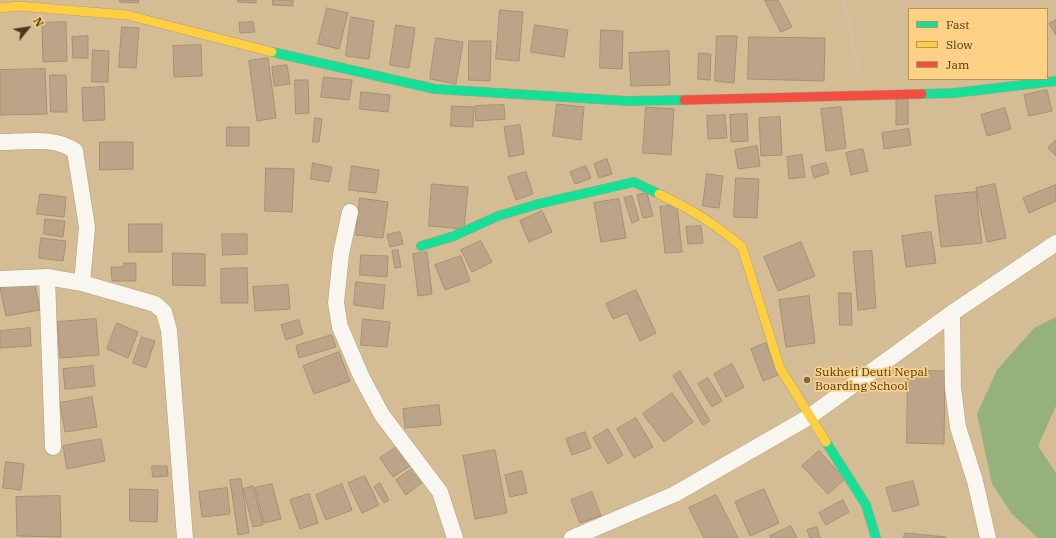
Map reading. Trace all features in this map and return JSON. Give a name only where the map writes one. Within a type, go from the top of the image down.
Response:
[{"type":"street","points":[[0,8],[18,6],[127,16],[281,54],[435,89],[628,101],[864,94],[955,93],[1056,81]]},
{"type":"street","points":[[0,142],[50,142],[67,145],[75,152],[87,227],[82,283]]},
{"type":"street","points":[[421,246],[454,236],[498,216],[538,204],[634,182],[687,206],[731,237],[742,247],[780,368],[809,417],[866,505],[876,538]]},
{"type":"street","points":[[350,212],[341,254],[336,303],[340,327],[362,378],[382,415],[440,492],[455,538]]},
{"type":"street","points":[[572,538],[676,494],[809,417],[952,313],[1056,243]]},
{"type":"street","points":[[47,277],[53,448]]},
{"type":"street","points":[[0,279],[47,277],[82,283],[155,304],[164,312],[169,330],[185,538]]},
{"type":"street","points":[[952,313],[952,388],[958,427],[975,481],[988,538]]},
{"type":"path","points":[[844,0],[864,94]]},
{"type":"shaded area","points":[[1056,317],[1056,406],[1038,446],[1056,473],[1056,538],[1038,538],[1012,514],[992,484],[977,414],[997,370],[1034,328]]},
{"type":"building","points":[[120,0],[139,0],[138,3],[120,2]]},
{"type":"building","points":[[238,0],[256,0],[256,3],[238,2]]},
{"type":"building","points":[[273,0],[293,0],[293,6],[273,5]]},
{"type":"building","points":[[765,0],[778,0],[792,27],[781,32]]},
{"type":"building","points":[[327,8],[348,13],[339,49],[318,44]]},
{"type":"building","points":[[500,10],[523,12],[519,61],[496,59]]},
{"type":"building","points":[[351,17],[374,21],[369,59],[346,56]]},
{"type":"building","points":[[1056,20],[1056,35],[1049,24]]},
{"type":"building","points":[[66,22],[67,61],[43,62],[42,23]]},
{"type":"building","points":[[253,22],[255,32],[240,33],[239,23]]},
{"type":"building","points":[[396,25],[415,28],[409,68],[390,65]]},
{"type":"building","points":[[535,25],[568,30],[564,57],[531,52]]},
{"type":"building","points":[[122,27],[139,28],[136,68],[119,67]]},
{"type":"building","points":[[601,30],[623,31],[622,69],[600,68]]},
{"type":"building","points":[[88,36],[88,58],[73,58],[72,37]]},
{"type":"building","points":[[717,36],[737,36],[734,83],[715,81]]},
{"type":"building","points":[[749,37],[825,38],[824,81],[748,79]]},
{"type":"building","points":[[436,38],[463,42],[456,84],[430,79]]},
{"type":"building","points":[[469,41],[491,41],[490,81],[469,80]]},
{"type":"building","points":[[201,45],[202,76],[174,77],[173,46]]},
{"type":"building","points":[[93,50],[109,51],[108,82],[92,82]]},
{"type":"building","points":[[669,51],[670,85],[631,86],[629,53]]},
{"type":"building","points":[[699,53],[711,54],[710,80],[698,79]]},
{"type":"building","points":[[268,58],[276,118],[257,121],[249,61]]},
{"type":"building","points":[[287,65],[290,84],[274,86],[272,67]]},
{"type":"building","points":[[45,69],[47,114],[0,115],[0,70]]},
{"type":"building","points":[[50,75],[66,75],[67,112],[51,112]]},
{"type":"building","points":[[324,77],[352,80],[349,100],[321,97]]},
{"type":"building","points":[[295,80],[308,80],[309,113],[296,114]]},
{"type":"building","points":[[104,87],[105,120],[83,121],[82,88]]},
{"type":"building","points":[[1047,90],[1052,111],[1029,116],[1024,95]]},
{"type":"building","points":[[361,92],[390,95],[388,112],[360,109]]},
{"type":"building","points":[[908,99],[908,124],[896,125],[896,100]]},
{"type":"building","points":[[557,104],[584,107],[581,140],[553,136]]},
{"type":"building","points":[[504,105],[505,119],[476,121],[475,106]]},
{"type":"building","points":[[452,106],[474,107],[473,127],[451,126]]},
{"type":"building","points":[[646,107],[674,109],[671,155],[643,153]]},
{"type":"building","points":[[841,107],[846,148],[826,151],[821,109]]},
{"type":"building","points":[[1005,108],[1011,129],[987,136],[981,115]]},
{"type":"building","points":[[747,114],[748,141],[731,142],[730,115]]},
{"type":"building","points":[[725,115],[727,138],[708,139],[707,116]]},
{"type":"building","points":[[780,117],[782,155],[761,156],[759,118]]},
{"type":"building","points":[[315,118],[322,119],[319,142],[313,142]]},
{"type":"building","points":[[520,125],[524,154],[509,157],[504,127]]},
{"type":"building","points":[[227,127],[249,127],[249,146],[227,146]]},
{"type":"building","points":[[909,129],[911,145],[884,149],[882,133]]},
{"type":"building","points":[[1056,140],[1056,156],[1048,148]]},
{"type":"building","points":[[100,142],[133,142],[133,169],[100,170]]},
{"type":"building","points":[[757,146],[760,166],[738,169],[735,150]]},
{"type":"building","points":[[863,149],[868,171],[851,175],[846,153]]},
{"type":"building","points":[[802,155],[805,177],[789,179],[787,157]]},
{"type":"building","points":[[607,159],[612,174],[599,178],[594,164]]},
{"type":"building","points":[[313,163],[332,167],[329,182],[311,179]]},
{"type":"building","points":[[826,163],[829,173],[814,178],[811,167]]},
{"type":"building","points":[[352,166],[379,170],[376,193],[349,190]]},
{"type":"building","points":[[586,166],[591,178],[575,184],[570,172]]},
{"type":"building","points":[[266,168],[294,169],[292,212],[265,211]]},
{"type":"building","points":[[526,172],[533,194],[516,200],[508,177]]},
{"type":"building","points":[[707,174],[723,176],[719,208],[703,206]]},
{"type":"building","points":[[736,178],[759,179],[757,218],[734,217]]},
{"type":"building","points":[[432,184],[468,187],[464,229],[429,226]]},
{"type":"building","points":[[995,184],[1006,238],[987,242],[976,188]]},
{"type":"building","points":[[1056,185],[1056,201],[1029,213],[1023,198]]},
{"type":"building","points":[[976,192],[982,243],[941,247],[935,196]]},
{"type":"building","points":[[647,193],[653,216],[643,218],[637,195]]},
{"type":"building","points":[[40,194],[66,197],[64,217],[37,214]]},
{"type":"building","points":[[632,196],[639,220],[632,223],[624,198]]},
{"type":"building","points":[[360,198],[388,202],[383,238],[356,235]]},
{"type":"building","points":[[619,199],[626,238],[601,242],[594,203]]},
{"type":"building","points":[[677,205],[682,252],[665,253],[660,207]]},
{"type":"building","points":[[542,211],[552,232],[529,242],[520,221]]},
{"type":"building","points":[[45,219],[65,221],[63,237],[44,234]]},
{"type":"building","points":[[129,224],[162,224],[162,252],[129,252]]},
{"type":"building","points":[[701,226],[703,243],[688,244],[686,227]]},
{"type":"building","points":[[400,232],[403,244],[390,247],[387,235]]},
{"type":"building","points":[[931,232],[936,263],[906,267],[902,236]]},
{"type":"building","points":[[222,234],[247,234],[247,254],[223,255]]},
{"type":"building","points":[[41,238],[66,241],[63,261],[39,258]]},
{"type":"building","points":[[481,241],[492,262],[472,272],[461,250]]},
{"type":"building","points":[[801,242],[815,276],[778,291],[764,257]]},
{"type":"building","points":[[398,250],[401,267],[395,268],[392,251]]},
{"type":"building","points":[[872,251],[876,308],[858,310],[853,252]]},
{"type":"building","points":[[427,252],[432,294],[418,296],[413,254]]},
{"type":"building","points":[[173,253],[205,254],[205,286],[173,285]]},
{"type":"building","points":[[361,255],[388,256],[387,277],[360,275]]},
{"type":"building","points":[[461,256],[470,281],[445,290],[435,265]]},
{"type":"building","points":[[124,263],[136,263],[136,281],[112,281],[111,267],[124,267]]},
{"type":"building","points":[[247,268],[248,303],[221,303],[221,269]]},
{"type":"building","points":[[34,281],[40,310],[6,316],[0,288]]},
{"type":"building","points":[[356,282],[385,285],[383,309],[354,305]]},
{"type":"building","points":[[288,285],[290,309],[255,311],[253,287]]},
{"type":"building","points":[[636,290],[656,333],[640,341],[627,313],[613,319],[606,304]]},
{"type":"building","points":[[839,293],[851,293],[852,325],[840,325]]},
{"type":"building","points":[[809,296],[815,343],[786,347],[779,300]]},
{"type":"building","points":[[96,319],[99,355],[60,358],[57,322]]},
{"type":"building","points":[[363,319],[390,322],[387,347],[361,345]]},
{"type":"building","points":[[299,320],[303,334],[286,340],[281,325]]},
{"type":"building","points":[[117,323],[138,332],[128,358],[107,349]]},
{"type":"building","points":[[30,328],[31,346],[0,348],[0,331]]},
{"type":"building","points":[[332,335],[336,347],[299,358],[296,346]]},
{"type":"building","points":[[142,337],[155,341],[146,368],[133,363]]},
{"type":"building","points":[[766,343],[778,375],[763,381],[751,349]]},
{"type":"building","points":[[339,352],[350,381],[314,394],[303,366]]},
{"type":"building","points":[[732,364],[744,387],[726,397],[714,374]]},
{"type":"building","points":[[93,366],[95,386],[65,389],[63,369]]},
{"type":"building","points":[[908,370],[945,371],[944,444],[907,443]]},
{"type":"building","points":[[680,371],[710,421],[703,425],[673,376]]},
{"type":"building","points":[[708,378],[722,401],[712,407],[698,384]]},
{"type":"building","points":[[672,393],[693,422],[664,442],[643,414]]},
{"type":"building","points":[[92,397],[97,427],[65,432],[60,403]]},
{"type":"building","points":[[439,405],[441,425],[405,428],[403,409]]},
{"type":"building","points":[[636,418],[653,447],[634,458],[617,429]]},
{"type":"building","points":[[608,429],[623,455],[608,464],[593,438]]},
{"type":"building","points":[[585,432],[591,448],[572,455],[566,439]]},
{"type":"building","points":[[101,439],[105,461],[67,469],[63,446]]},
{"type":"building","points":[[400,445],[413,464],[393,477],[380,458]]},
{"type":"building","points":[[495,450],[507,513],[475,519],[463,456]]},
{"type":"building","points":[[819,451],[845,479],[828,494],[802,466]]},
{"type":"building","points":[[6,462],[24,464],[21,490],[3,488]]},
{"type":"building","points":[[152,466],[167,466],[168,476],[153,477]]},
{"type":"building","points":[[415,467],[424,481],[406,495],[396,480]]},
{"type":"building","points":[[522,471],[527,493],[510,497],[505,475]]},
{"type":"building","points":[[365,476],[379,505],[362,513],[348,483]]},
{"type":"building","points":[[241,479],[249,533],[238,535],[230,480]]},
{"type":"building","points":[[913,481],[919,505],[893,512],[886,488]]},
{"type":"building","points":[[380,483],[389,500],[384,503],[374,487]]},
{"type":"building","points":[[272,484],[281,519],[264,523],[255,488]]},
{"type":"building","points":[[342,484],[352,510],[326,520],[316,495]]},
{"type":"building","points":[[253,486],[263,525],[253,527],[243,489]]},
{"type":"building","points":[[227,488],[230,514],[202,517],[199,492]]},
{"type":"building","points":[[130,489],[158,490],[157,522],[130,521]]},
{"type":"building","points":[[764,489],[779,523],[750,536],[735,502]]},
{"type":"building","points":[[592,492],[601,516],[580,523],[571,500]]},
{"type":"building","points":[[309,494],[318,523],[300,529],[290,500]]},
{"type":"building","points":[[716,495],[738,538],[704,538],[689,508]]},
{"type":"building","points":[[60,496],[61,537],[17,536],[16,497]]},
{"type":"building","points":[[843,500],[849,512],[826,525],[819,513]]},
{"type":"building","points":[[791,526],[797,538],[771,538],[770,536]]},
{"type":"building","points":[[817,527],[820,538],[810,538],[807,530]]},
{"type":"building","points":[[905,533],[946,537],[946,538],[904,538]]},
{"type":"traffic: fast","points":[[272,52],[435,89],[628,101],[684,100]]},
{"type":"traffic: fast","points":[[922,94],[955,93],[1056,81]]},
{"type":"traffic: fast","points":[[421,246],[454,236],[498,216],[538,204],[634,182],[659,194]]},
{"type":"traffic: fast","points":[[826,442],[866,505],[876,538]]},
{"type":"traffic: slow","points":[[0,8],[18,6],[127,15],[272,52]]},
{"type":"traffic: slow","points":[[659,194],[681,205],[723,231],[742,247],[780,368],[826,442]]},
{"type":"traffic: jam","points":[[684,100],[922,94]]},
{"type":"place","name":"Sukheti Deuti Nepal Boarding School","points":[[807,380]]}]
